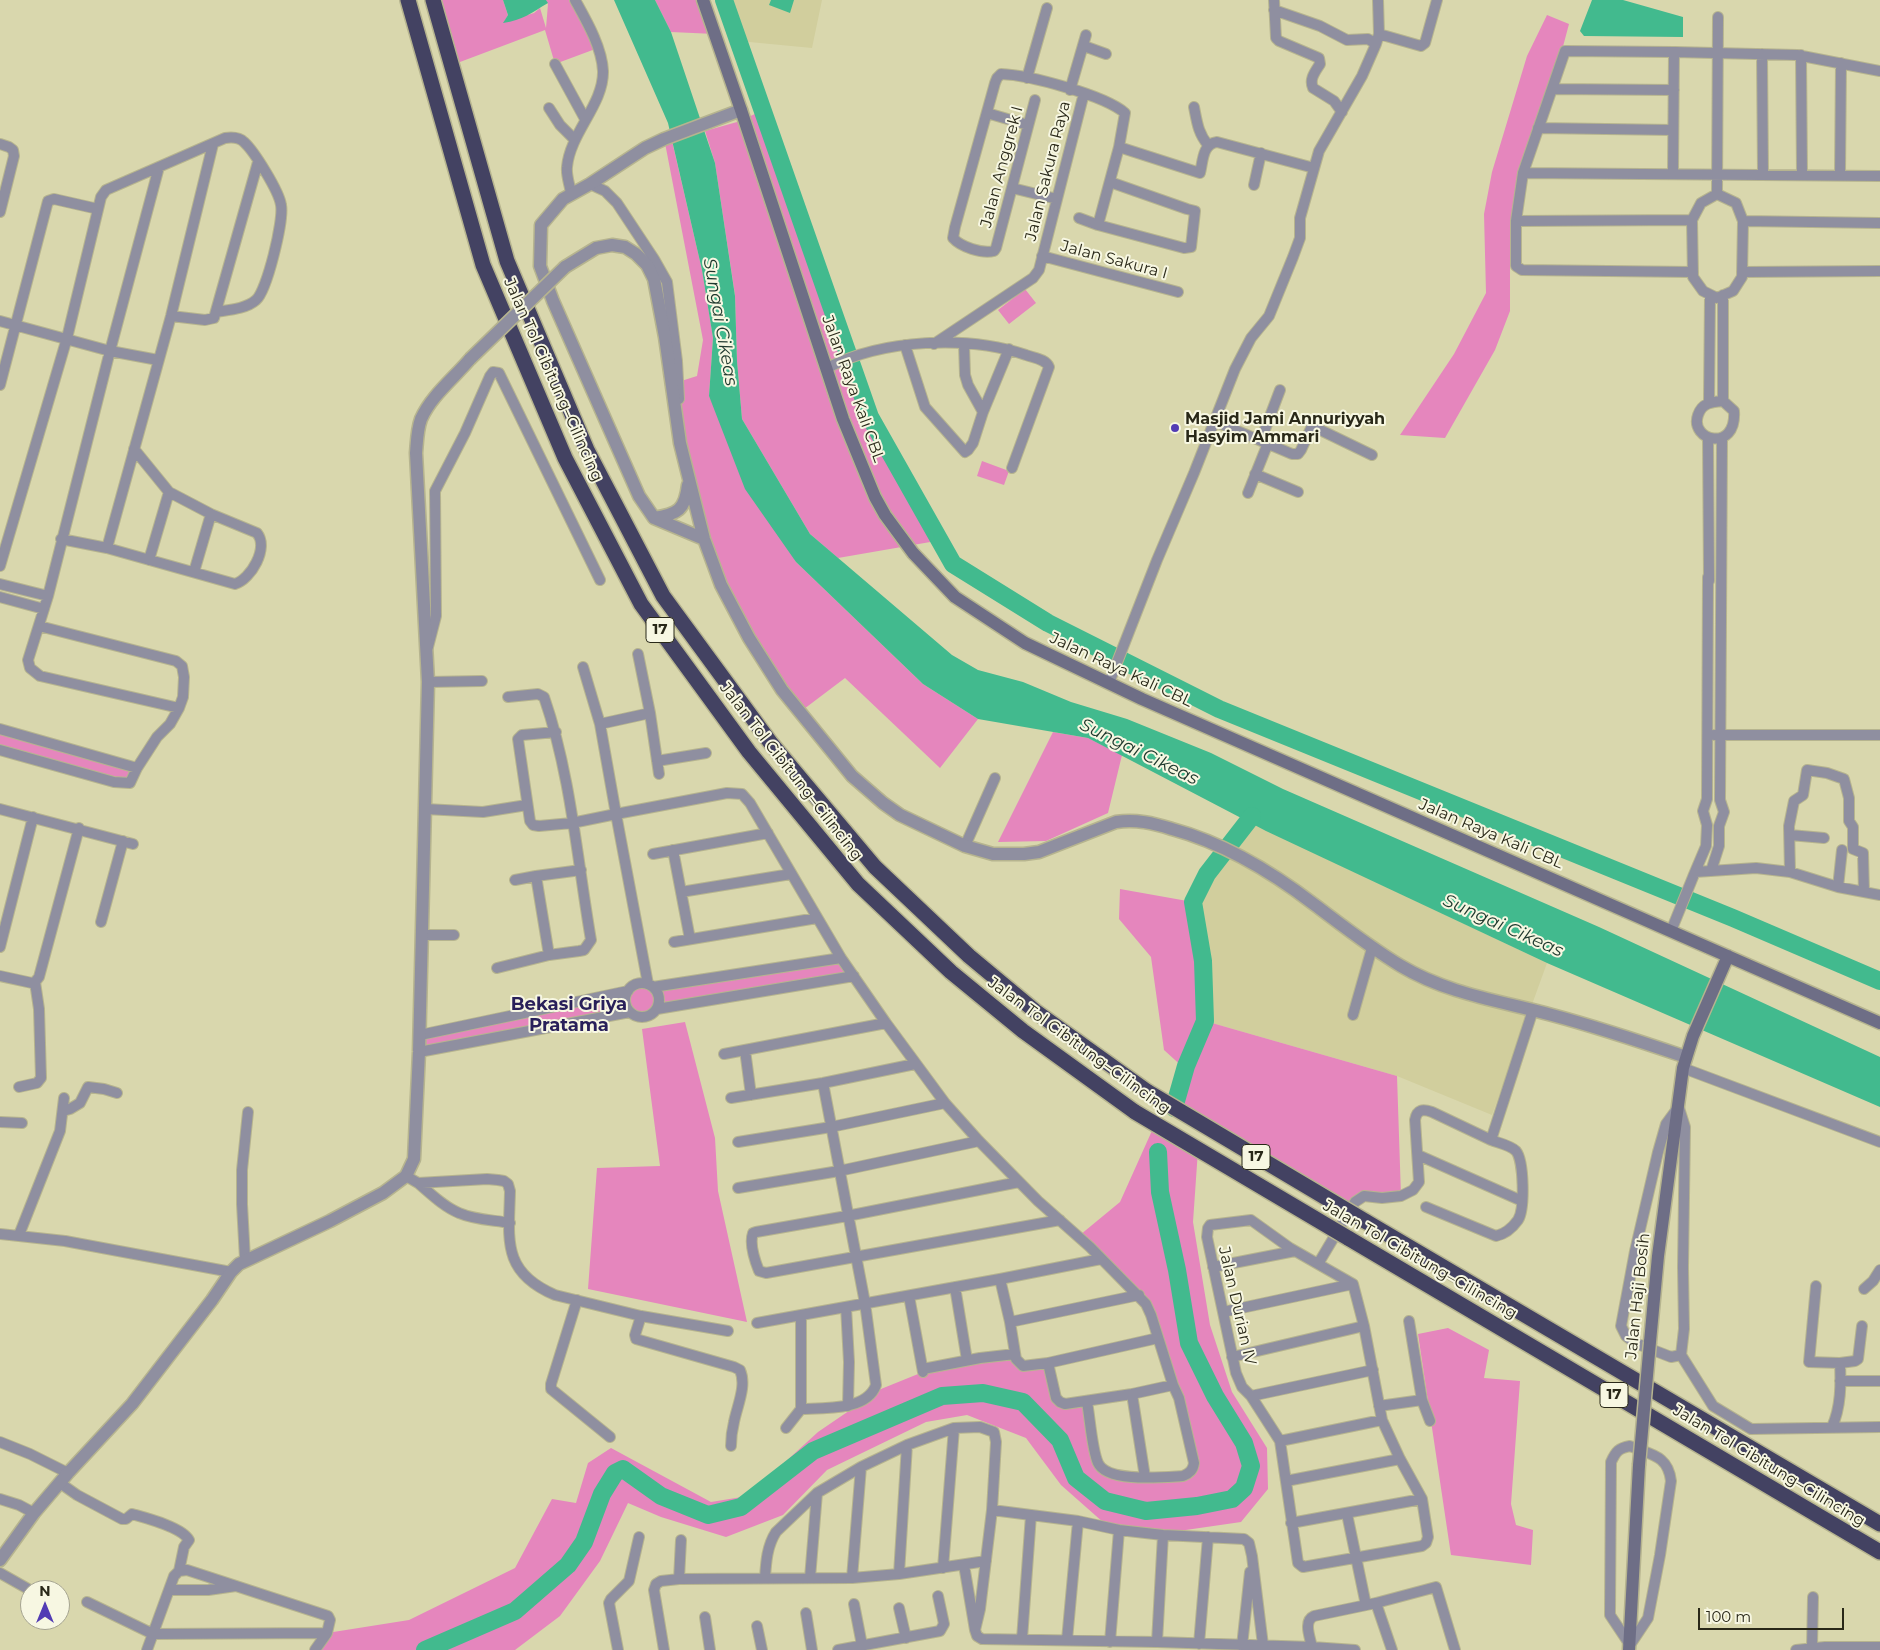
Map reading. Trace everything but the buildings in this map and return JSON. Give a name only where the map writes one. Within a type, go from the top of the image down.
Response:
[{"type":"highway","name":"Jalan Tol Cibitung–Cilincing","points":[[408,0],[483,265],[565,458],[641,604],[749,752],[858,884],[958,978],[1022,1031],[1135,1112],[1880,1552]]},
{"type":"highway","name":"Jalan Tol Cibitung–Cilincing","points":[[433,0],[507,261],[587,450],[663,596],[770,742],[875,867],[969,956],[1021,999],[1148,1092],[1365,1222],[1880,1524]]},
{"type":"main road","name":"Jalan Raya Kali CBL","points":[[703,0],[843,419],[875,497],[924,566],[955,597],[1002,629],[1046,653],[1109,683],[1257,750],[1880,1023]]},
{"type":"main road","name":"Jalan Haji Bosih","points":[[1629,1647],[1639,1465],[1658,1256],[1684,1062],[1693,1036],[1728,956]]},
{"type":"street","points":[[572,194],[567,169],[575,140],[601,92],[603,72],[594,40],[574,0]]},
{"type":"street","points":[[1109,683],[1235,369],[1251,338],[1269,316],[1293,258],[1300,238],[1300,218],[1323,141],[1362,76],[1378,39],[1378,0]]},
{"type":"street","points":[[1342,112],[1334,101],[1313,88],[1313,75],[1320,64],[1319,58],[1276,38],[1274,5],[1347,40],[1378,39],[1421,46],[1425,43],[1437,0]]},
{"type":"street","points":[[1027,78],[1047,8]]},
{"type":"street","points":[[1717,194],[1718,17]]},
{"type":"street","points":[[1070,90],[1086,35]]},
{"type":"street","points":[[1084,46],[1106,54]]},
{"type":"street","points":[[1693,272],[1522,270],[1516,266],[1516,221],[1523,173],[1565,51],[1802,55],[1880,71]]},
{"type":"street","points":[[1673,174],[1674,52]]},
{"type":"street","points":[[1762,54],[1763,175]]},
{"type":"street","points":[[1802,55],[1802,175]]},
{"type":"street","points":[[1840,176],[1841,63]]},
{"type":"street","points":[[555,64],[585,119]]},
{"type":"street","points":[[1028,125],[987,113],[997,78],[1001,74],[1027,78],[1084,93],[1115,105],[1125,113],[1119,147],[1098,225]]},
{"type":"street","points":[[1552,89],[1674,90]]},
{"type":"street","name":"Jalan Sakura Raya","points":[[933,344],[1033,278],[1038,270],[1084,93]]},
{"type":"street","name":"Jalan Anggrek I","points":[[987,113],[953,238],[960,244],[988,252],[994,251],[998,242],[1035,100]]},
{"type":"street","points":[[1194,107],[1199,134],[1208,145]]},
{"type":"street","points":[[549,108],[560,125],[575,140]]},
{"type":"street","points":[[704,539],[654,518],[639,496],[553,301],[540,266],[541,225],[563,199],[590,184],[645,148],[741,110]]},
{"type":"street","points":[[1538,128],[1673,130]]},
{"type":"street","points":[[0,566],[67,338],[101,197],[106,190],[225,138],[237,138],[244,142],[271,180],[282,206],[279,230],[268,279],[263,291],[249,305],[216,312]]},
{"type":"street","points":[[1208,145],[1217,142],[1314,168]]},
{"type":"street","points":[[0,144],[10,146],[14,156],[0,212]]},
{"type":"street","points":[[107,548],[171,316],[213,144]]},
{"type":"street","points":[[1119,147],[1200,173],[1208,145]]},
{"type":"street","points":[[1254,184],[1261,153]]},
{"type":"street","points":[[171,316],[210,320],[214,318],[258,162]]},
{"type":"street","points":[[159,167],[61,539],[48,596],[28,660],[30,668],[40,676],[179,708]]},
{"type":"street","points":[[1523,173],[1880,176]]},
{"type":"street","points":[[1079,218],[1098,225],[1188,248],[1191,244],[1195,210],[1187,209],[1110,182]]},
{"type":"street","points":[[590,184],[605,191],[617,203],[667,282],[678,361],[680,442]]},
{"type":"street","points":[[1012,188],[1057,199]]},
{"type":"street","points":[[1717,194],[1736,203],[1743,221],[1742,277],[1733,291],[1717,298],[1703,291],[1693,277],[1692,220],[1701,204],[1717,194]]},
{"type":"street","points":[[0,385],[48,201],[54,199],[98,209]]},
{"type":"street","points":[[1516,221],[1692,220]]},
{"type":"street","points":[[1743,221],[1880,223]]},
{"type":"street","points":[[0,1560],[34,1513],[132,1404],[212,1300],[231,1272],[245,1259],[330,1221],[382,1192],[406,1176],[414,1158],[420,1035],[428,682],[416,453],[417,436],[421,420],[428,406],[470,360],[565,268],[596,248],[612,245],[625,247],[636,254],[647,265],[654,279],[680,442],[704,539],[721,585],[782,690],[852,776],[900,815],[965,846],[993,854],[1039,852],[1116,822],[1128,820],[1152,823],[1195,835],[1249,861],[1314,904],[1372,948],[1402,967],[1442,986],[1477,997],[1533,1010],[1684,1062],[1880,1142]]},
{"type":"street","name":"Jalan Sakura I","points":[[1042,256],[1178,292]]},
{"type":"street","points":[[1742,272],[1880,271]]},
{"type":"street","points":[[1709,402],[1710,295]]},
{"type":"street","points":[[1723,295],[1723,401]]},
{"type":"street","points":[[0,322],[110,350],[158,360]]},
{"type":"street","points":[[827,368],[842,360],[865,354],[905,345],[933,344],[964,344],[1009,349],[1046,362],[1049,367],[1012,468]]},
{"type":"street","points":[[964,344],[965,375],[968,385],[983,412]]},
{"type":"street","points":[[905,345],[925,408],[965,452],[973,443],[983,412],[1009,349]]},
{"type":"street","points":[[426,652],[436,616],[435,491],[465,433],[490,376],[494,372],[499,373],[600,580]]},
{"type":"street","points":[[1248,494],[1256,474],[1280,390]]},
{"type":"street","points":[[1723,401],[1734,411],[1731,431],[1722,438],[1708,438],[1699,431],[1696,420],[1700,410],[1709,402],[1723,401]]},
{"type":"street","points":[[1214,421],[1292,454],[1298,454],[1301,450],[1312,426],[1372,455]]},
{"type":"street","points":[[1671,931],[1706,846],[1707,825],[1703,811],[1707,800],[1708,735],[1708,438]]},
{"type":"street","points":[[1711,871],[1719,846],[1719,826],[1724,812],[1720,800],[1722,438]]},
{"type":"street","points":[[61,539],[107,548],[235,584],[245,579],[262,546],[261,538],[257,533],[210,514],[169,492],[134,448]]},
{"type":"street","points":[[1256,474],[1298,492]]},
{"type":"street","points":[[654,518],[670,515],[682,508],[687,498],[689,479]]},
{"type":"street","points":[[149,560],[169,492]]},
{"type":"street","points":[[194,572],[210,514]]},
{"type":"street","points":[[1708,579],[1721,581]]},
{"type":"street","points":[[0,584],[48,596]]},
{"type":"street","points":[[0,597],[44,609]]},
{"type":"street","points":[[0,750],[114,782],[130,783],[137,768],[157,737],[170,724],[183,697],[184,672],[182,666],[176,662],[39,626]]},
{"type":"street","points":[[638,654],[659,774]]},
{"type":"street","points":[[583,667],[600,724],[650,985],[658,993],[660,1001],[657,1009]]},
{"type":"street","points":[[428,682],[482,681]]},
{"type":"street","points":[[497,968],[549,955],[584,950],[591,940],[581,870],[556,732],[543,695],[508,697]]},
{"type":"street","points":[[600,724],[650,714]]},
{"type":"street","points":[[0,730],[137,768]]},
{"type":"street","points":[[556,732],[518,738],[530,821],[535,826],[572,823],[727,793],[742,794],[750,803],[841,958],[915,1064],[945,1103],[1019,1182],[1139,1295],[1149,1309],[1188,1430],[1194,1463],[1193,1468],[1188,1474],[1183,1476],[1145,1477],[1111,1474],[1099,1465],[1087,1402]]},
{"type":"street","points":[[1708,735],[1880,735]]},
{"type":"street","points":[[657,761],[706,753]]},
{"type":"street","points":[[1790,872],[1789,826],[1794,801],[1803,795],[1807,770],[1818,770],[1844,779],[1849,798],[1849,821],[1853,827],[1853,849],[1863,853],[1864,892]]},
{"type":"street","points":[[965,846],[994,778]]},
{"type":"street","points":[[425,809],[484,812],[527,805]]},
{"type":"street","points":[[0,808],[128,842],[101,922]]},
{"type":"street","points":[[0,947],[33,818]]},
{"type":"street","points":[[18,1087],[38,1083],[41,1078],[39,1009],[35,982],[41,970],[78,828]]},
{"type":"street","points":[[654,854],[768,834]]},
{"type":"street","points":[[1790,835],[1824,838]]},
{"type":"street","points":[[673,850],[690,939]]},
{"type":"street","points":[[1838,887],[1842,850]]},
{"type":"street","points":[[1695,872],[1756,868],[1790,872],[1838,887],[1880,895]]},
{"type":"street","points":[[515,880],[581,870]]},
{"type":"street","points":[[680,892],[791,874]]},
{"type":"street","points":[[536,876],[549,955]]},
{"type":"street","points":[[674,942],[817,918]]},
{"type":"street","points":[[422,935],[454,935]]},
{"type":"street","points":[[1352,1015],[1372,948]]},
{"type":"street","points":[[420,1035],[628,991],[637,984],[650,985],[841,958]]},
{"type":"street","points":[[0,976],[28,983],[35,982]]},
{"type":"street","points":[[628,991],[625,1002],[630,1012],[638,1017],[646,1017],[657,1009],[854,976]]},
{"type":"street","points":[[1490,1140],[1533,1010]]},
{"type":"street","points":[[419,1052],[630,1012]]},
{"type":"street","points":[[724,1054],[886,1023]]},
{"type":"street","points":[[745,1050],[751,1094]]},
{"type":"street","points":[[731,1098],[823,1083],[915,1064]]},
{"type":"street","points":[[801,1409],[848,1406],[870,1394],[876,1384],[865,1303],[823,1083]]},
{"type":"street","points":[[63,1111],[80,1103],[88,1087],[117,1093]]},
{"type":"street","points":[[19,1235],[60,1131],[64,1098]]},
{"type":"street","points":[[738,1142],[831,1127],[945,1103]]},
{"type":"street","points":[[1678,1106],[1685,1127],[1684,1329],[1681,1355],[1713,1406],[1751,1428],[1880,1427]]},
{"type":"street","points":[[1678,1106],[1666,1124],[1658,1152],[1635,1251],[1621,1326],[1626,1336],[1635,1343],[1671,1357],[1681,1355]]},
{"type":"street","points":[[1318,1264],[1355,1202],[1364,1196],[1382,1198],[1401,1196],[1413,1190],[1418,1182],[1415,1120],[1416,1114],[1422,1109],[1490,1140],[1513,1148],[1520,1158],[1522,1201],[1519,1219],[1503,1234],[1496,1236],[1426,1207]]},
{"type":"street","points":[[245,1259],[242,1170],[248,1112]]},
{"type":"street","points":[[0,1122],[22,1123]]},
{"type":"street","points":[[738,1188],[839,1171],[979,1141]]},
{"type":"street","points":[[1418,1155],[1522,1201]]},
{"type":"street","points":[[406,1176],[458,1213],[510,1223]]},
{"type":"street","points":[[418,1184],[487,1179],[504,1181],[510,1186],[511,1253],[518,1267],[536,1285],[544,1290],[641,1316],[728,1331]]},
{"type":"street","points":[[1019,1182],[756,1232],[752,1238],[758,1270],[764,1274],[1060,1220]]},
{"type":"street","name":"Jalan Durian IV","points":[[1352,1284],[1295,1251],[1251,1220],[1210,1225],[1208,1228],[1207,1237],[1232,1357],[1242,1387],[1251,1396],[1280,1441],[1298,1563],[1302,1567],[1356,1557]]},
{"type":"street","points":[[0,1234],[65,1241],[231,1272]]},
{"type":"street","points":[[1213,1267],[1295,1251]]},
{"type":"street","points":[[756,1324],[1101,1259]]},
{"type":"street","points":[[1864,1289],[1873,1281],[1880,1270]]},
{"type":"street","points":[[1000,1279],[1015,1354],[1018,1362],[1023,1366],[1048,1363],[1158,1338]]},
{"type":"street","points":[[1223,1312],[1352,1284],[1364,1326],[1382,1420],[1400,1459],[1422,1499],[1428,1538],[1422,1546],[1356,1557]]},
{"type":"street","points":[[1816,1286],[1809,1362],[1840,1363],[1858,1359],[1862,1326]]},
{"type":"street","points":[[955,1287],[967,1360]]},
{"type":"street","points":[[1010,1322],[1139,1295]]},
{"type":"street","points":[[909,1296],[923,1370],[967,1360],[1015,1354]]},
{"type":"street","points":[[578,1300],[551,1389],[610,1437]]},
{"type":"street","points":[[846,1307],[849,1362],[848,1406]]},
{"type":"street","points":[[641,1316],[635,1335],[638,1340],[740,1370],[742,1376],[741,1394],[732,1431],[731,1446]]},
{"type":"street","points":[[786,1428],[801,1409],[800,1316]]},
{"type":"street","points":[[1409,1321],[1422,1400],[1430,1421]]},
{"type":"street","points":[[1232,1357],[1364,1326]]},
{"type":"street","points":[[1048,1363],[1056,1398],[1060,1402],[1067,1404],[1132,1394],[1173,1385]]},
{"type":"street","points":[[1832,1427],[1837,1415],[1840,1363]]},
{"type":"street","points":[[1251,1396],[1373,1370]]},
{"type":"street","points":[[1840,1381],[1880,1381]]},
{"type":"street","points":[[1132,1394],[1145,1477]]},
{"type":"street","points":[[1379,1406],[1422,1400]]},
{"type":"street","points":[[1280,1441],[1382,1420]]},
{"type":"street","points":[[943,1568],[954,1428]]},
{"type":"street","points":[[765,1578],[766,1563],[772,1538],[817,1493],[861,1467],[908,1445],[954,1428],[986,1428],[994,1432],[995,1435],[992,1510],[980,1609],[975,1630]]},
{"type":"street","points":[[0,1442],[30,1454],[64,1478],[77,1496],[122,1519],[126,1519],[132,1514],[154,1521],[183,1534],[189,1540],[184,1547],[179,1571],[174,1576],[147,1650]]},
{"type":"street","points":[[899,1574],[908,1445]]},
{"type":"street","points":[[1630,1446],[1664,1460],[1670,1470],[1671,1481],[1648,1618],[1629,1647],[1610,1615],[1610,1607],[1611,1462],[1615,1452],[1620,1448],[1630,1446]]},
{"type":"street","points":[[1286,1481],[1400,1459]]},
{"type":"street","points":[[852,1578],[861,1467]]},
{"type":"street","points":[[810,1578],[817,1493]]},
{"type":"street","points":[[0,1499],[19,1505],[34,1513]]},
{"type":"street","points":[[1291,1523],[1422,1499]]},
{"type":"street","points":[[992,1510],[1078,1521],[1119,1530],[1163,1535],[1244,1539],[1250,1544],[1263,1645]]},
{"type":"street","points":[[1347,1514],[1356,1557],[1371,1604],[1392,1650]]},
{"type":"street","points":[[1022,1640],[1031,1515]]},
{"type":"street","points":[[1067,1640],[1078,1521]]},
{"type":"street","points":[[1110,1642],[1119,1530]]},
{"type":"street","points":[[1157,1642],[1163,1535]]},
{"type":"street","points":[[1198,1644],[1208,1537]]},
{"type":"street","points":[[618,1650],[609,1603],[629,1582],[639,1538]]},
{"type":"street","points":[[679,1579],[680,1540]]},
{"type":"street","points":[[1242,1646],[1252,1556]]},
{"type":"street","points":[[664,1650],[655,1594],[655,1587],[658,1582],[679,1579],[852,1578],[899,1574],[986,1561]]},
{"type":"street","points":[[964,1565],[975,1630],[977,1636],[982,1639],[1263,1645],[1354,1650]]},
{"type":"street","points":[[179,1571],[192,1570],[324,1613],[330,1620],[327,1633],[315,1650]]},
{"type":"street","points":[[0,1573],[20,1584]]},
{"type":"street","points":[[170,1590],[208,1590],[238,1586]]},
{"type":"street","points":[[1312,1647],[1308,1623],[1310,1618],[1436,1587],[1455,1650]]},
{"type":"street","points":[[838,1650],[942,1630],[944,1624],[938,1596]]},
{"type":"street","points":[[1812,1648],[1813,1597]]},
{"type":"street","points":[[87,1602],[153,1634],[327,1633]]},
{"type":"street","points":[[854,1604],[862,1646]]},
{"type":"street","points":[[899,1608],[906,1638]]},
{"type":"street","points":[[806,1613],[812,1650]]},
{"type":"street","points":[[705,1617],[710,1650]]},
{"type":"street","points":[[757,1626],[762,1650]]},
{"type":"street","points":[[1797,1650],[1880,1647]]},
{"type":"shaded area","points":[[433,0],[503,0],[508,15],[504,22],[534,13],[540,8],[546,28],[548,4],[546,0],[575,0],[598,48],[555,64],[545,30],[452,65]]},
{"type":"shaded area","points":[[655,0],[704,0],[715,34],[671,32]]},
{"type":"shaded area","points":[[724,0],[822,0],[812,48],[739,41]]},
{"type":"shaded area","points":[[1547,15],[1569,24],[1561,54],[1519,169],[1510,226],[1510,311],[1495,350],[1445,438],[1400,435],[1454,354],[1486,293],[1484,214],[1492,172],[1527,56]]},
{"type":"shaded area","points":[[764,110],[863,401],[893,474],[936,541],[838,558],[810,534],[742,419],[737,361],[735,295],[715,163],[705,131],[737,122]]},
{"type":"shaded area","points":[[672,141],[702,270],[713,338],[709,396],[796,562],[923,684],[978,719],[940,768],[845,678],[800,712],[727,598],[680,443],[678,382],[697,376],[703,340],[665,143]]},
{"type":"shaded area","points":[[1025,289],[1036,303],[1009,324],[998,310]]},
{"type":"shaded area","points":[[982,461],[1009,471],[1004,485],[977,476]]},
{"type":"shaded area","points":[[0,729],[137,768],[130,783],[0,750]]},
{"type":"shaded area","points":[[1053,732],[1088,738],[1122,755],[1108,813],[1046,841],[998,842]]},
{"type":"shaded area","points":[[1247,821],[1547,963],[1492,1115],[1397,1076],[1205,1021],[1203,961],[1193,902],[1209,872]]},
{"type":"shaded area","points":[[1120,889],[1193,902],[1203,961],[1205,1021],[1397,1076],[1401,1196],[1364,1196],[1348,1211],[1174,1108],[1185,1069],[1164,1050],[1151,957],[1119,919]]},
{"type":"shaded area","points":[[841,958],[854,976],[654,1012],[647,1017],[633,1015],[419,1052],[420,1035],[628,991],[637,984]]},
{"type":"shaded area","points":[[685,1022],[715,1138],[718,1191],[747,1322],[588,1289],[597,1168],[660,1166],[642,1029]]},
{"type":"shaded area","points":[[1155,1124],[1198,1150],[1193,1222],[1210,1325],[1232,1392],[1267,1448],[1268,1489],[1241,1522],[1165,1533],[1104,1523],[1061,1485],[1026,1438],[967,1415],[926,1422],[827,1470],[783,1515],[726,1537],[661,1517],[628,1503],[600,1561],[560,1616],[515,1650],[315,1650],[327,1633],[409,1620],[515,1568],[552,1499],[576,1503],[588,1463],[611,1448],[711,1502],[748,1496],[818,1432],[881,1389],[923,1372],[1015,1354],[1017,1362],[1048,1363],[1056,1398],[1087,1402],[1103,1470],[1176,1477],[1193,1468],[1151,1315],[1080,1235],[1120,1202]]},
{"type":"shaded area","points":[[1448,1328],[1489,1350],[1484,1378],[1520,1381],[1511,1504],[1516,1525],[1533,1530],[1531,1565],[1451,1555],[1418,1334]]},
{"type":"water","points":[[503,0],[546,0],[548,3],[522,18],[503,23],[508,15]]},
{"type":"water","name":"Sungai Cikeas","points":[[614,0],[655,0],[671,32],[715,163],[735,296],[737,361],[742,419],[810,534],[952,655],[978,670],[1023,682],[1071,702],[1127,719],[1211,753],[1283,789],[1599,927],[1880,1057],[1880,1107],[1547,963],[1266,831],[1088,738],[978,719],[923,684],[796,562],[745,489],[709,396],[713,338],[702,270],[668,123]]},
{"type":"water","points":[[771,0],[794,0],[790,13],[769,5]]},
{"type":"water","points":[[1592,0],[1623,0],[1683,17],[1683,37],[1584,36],[1580,31]]},
{"type":"waterway","points":[[724,0],[870,417],[953,564],[1048,623],[1219,709],[1733,918],[1880,981]]},
{"type":"waterway","points":[[1174,1108],[1186,1066],[1205,1021],[1203,961],[1193,902],[1207,874],[1252,816]]},
{"type":"waterway","points":[[425,1650],[515,1611],[568,1565],[584,1542],[602,1494],[615,1473],[623,1469],[661,1496],[708,1515],[741,1507],[813,1451],[942,1396],[983,1393],[1023,1402],[1060,1440],[1076,1478],[1105,1501],[1146,1511],[1197,1506],[1232,1499],[1244,1488],[1251,1466],[1244,1443],[1215,1396],[1189,1343],[1177,1270],[1160,1192],[1158,1152]]},
{"type":"place","name":"Masjid Jami Annuriyyah Hasyim Ammari","points":[[1175,428]]},
{"type":"district","name":"Bekasi Griya Pratama","points":[[569,1015]]}]
